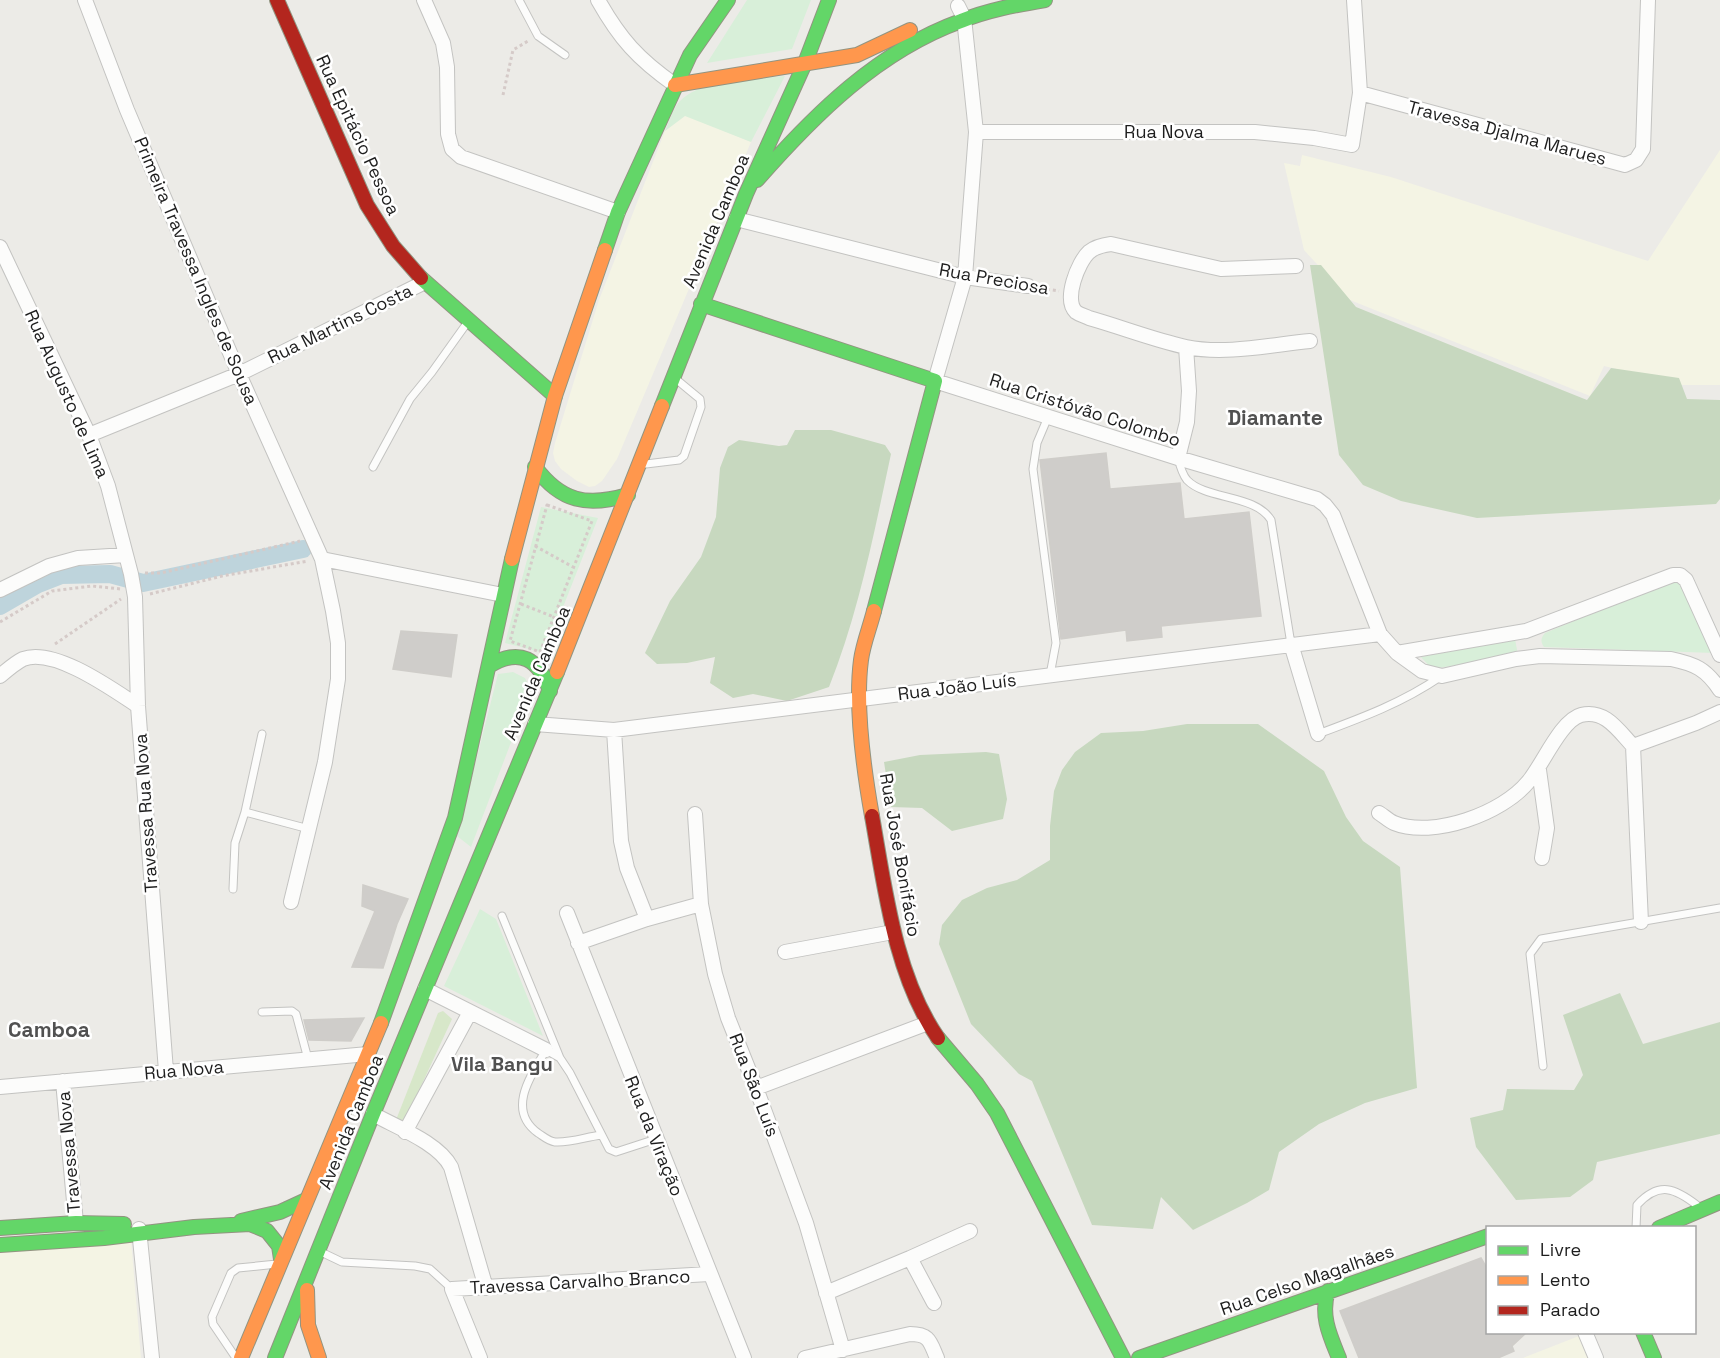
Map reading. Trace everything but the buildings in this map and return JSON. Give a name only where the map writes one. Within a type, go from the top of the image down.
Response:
[{"type":"main road","name":"Rua Epitácio Pessoa","points":[[277,0],[368,205],[393,246],[425,282],[555,396]]},
{"type":"main road","name":"Avenida Camboa","points":[[241,1358],[368,1054],[455,818],[503,595],[535,466],[555,396],[618,212],[690,55],[728,0]]},
{"type":"main road","name":"Avenida Camboa","points":[[275,1358],[372,1114],[550,691],[701,304],[746,194],[805,63],[829,0]]},
{"type":"main road","points":[[675,85],[857,55],[963,9],[992,9],[1045,0]]},
{"type":"main road","points":[[746,194],[785,146],[836,98],[881,62],[963,9]]},
{"type":"main road","name":"Rua Cristóvão Colombo","points":[[701,304],[935,381]]},
{"type":"main road","name":"Rua José Bonifácio","points":[[935,381],[861,659],[859,700],[868,793],[893,932],[919,1005],[928,1023],[997,1113],[1123,1358]]},
{"type":"main road","points":[[535,466],[550,486],[563,495],[577,500],[605,502],[628,495]]},
{"type":"main road","points":[[489,666],[502,658],[529,659],[540,667],[550,691]]},
{"type":"main road","points":[[224,1225],[280,1212],[306,1200]]},
{"type":"main road","points":[[1661,1226],[1720,1202]]},
{"type":"main road","points":[[0,1228],[76,1223],[139,1229]]},
{"type":"main road","points":[[0,1245],[139,1229],[250,1224],[267,1231],[279,1246],[280,1262]]},
{"type":"main road","name":"Rua Celso Magalhães","points":[[1139,1358],[1486,1237]]},
{"type":"main road","points":[[309,1276],[306,1317],[319,1358]]},
{"type":"main road","points":[[1328,1291],[1323,1309],[1325,1322],[1339,1358]]},
{"type":"main road","points":[[1644,1334],[1654,1358]]},
{"type":"street","name":"Primeira Travessa Ingles de Sousa","points":[[85,0],[127,110],[239,374],[322,559],[338,642],[338,679],[325,762],[291,902]]},
{"type":"street","points":[[424,0],[443,44],[447,67],[448,134],[452,149],[461,157],[618,212]]},
{"type":"street","points":[[598,0],[624,42],[653,69],[675,85]]},
{"type":"street","points":[[1354,0],[1360,93]]},
{"type":"street","name":"Travessa Djalma Marues","points":[[1360,93],[1625,165],[1636,160],[1643,149],[1648,0]]},
{"type":"street","points":[[935,381],[964,277],[976,132],[963,9]]},
{"type":"street","name":"Rua Nova","points":[[976,132],[1255,132],[1314,138],[1352,145],[1360,93]]},
{"type":"street","name":"Rua Preciosa","points":[[736,219],[964,277],[1028,286]]},
{"type":"street","points":[[1070,292],[1082,262],[1089,252],[1099,246],[1111,244],[1221,269],[1296,266]]},
{"type":"street","name":"Rua Augusto de Lima","points":[[0,247],[88,435],[108,486],[126,555]]},
{"type":"street","name":"Rua Martins Costa","points":[[88,435],[239,374],[425,282]]},
{"type":"street","name":"Rua Preciosa","points":[[1070,292],[1071,304],[1077,312],[1186,347],[1210,350],[1310,341]]},
{"type":"street","points":[[1178,458],[1187,422],[1190,391],[1186,347]]},
{"type":"street","name":"Rua Cristóvão Colombo","points":[[935,381],[1178,458],[1308,496],[1325,505],[1333,515],[1380,634]]},
{"type":"street","points":[[0,590],[49,566],[78,558],[126,555]]},
{"type":"street","name":"Travessa Rua Nova","points":[[126,555],[135,594],[138,706],[165,1071]]},
{"type":"street","points":[[322,559],[503,595]]},
{"type":"street","points":[[1397,653],[1526,631],[1673,574],[1680,575],[1686,580],[1720,655]]},
{"type":"street","points":[[1526,631],[1528,657]]},
{"type":"street","points":[[1380,634],[1397,653],[1422,671],[1442,676],[1528,657],[1671,659],[1688,662],[1705,671],[1720,690]]},
{"type":"street","name":"Rua João Luís","points":[[535,724],[614,730],[1380,634]]},
{"type":"street","points":[[1291,644],[1318,734]]},
{"type":"street","points":[[0,676],[23,659],[39,656],[60,662],[138,706]]},
{"type":"street","points":[[1633,746],[1720,712]]},
{"type":"street","points":[[1379,813],[1394,823],[1416,828],[1465,820],[1493,808],[1526,785],[1539,770],[1571,720],[1579,715],[1592,714],[1606,717],[1633,746],[1641,922]]},
{"type":"street","points":[[614,730],[621,841],[627,868],[648,919]]},
{"type":"street","points":[[1539,770],[1547,828],[1542,858]]},
{"type":"street","name":"Rua São Luís","points":[[695,813],[701,904],[715,974],[728,1018],[806,1223],[843,1350]]},
{"type":"street","points":[[578,943],[701,904]]},
{"type":"street","name":"Rua da Viração","points":[[567,913],[744,1358]]},
{"type":"street","points":[[785,952],[893,932]]},
{"type":"street","points":[[425,989],[546,1050]]},
{"type":"street","points":[[405,1132],[470,1012]]},
{"type":"street","points":[[756,1088],[928,1023]]},
{"type":"street","name":"Rua Nova","points":[[0,1087],[368,1054]]},
{"type":"street","name":"Travessa Nova","points":[[63,1082],[76,1223]]},
{"type":"street","points":[[372,1114],[430,1145],[447,1158],[486,1288]]},
{"type":"street","points":[[139,1229],[152,1358]]},
{"type":"street","points":[[826,1293],[969,1231]]},
{"type":"street","points":[[910,1258],[934,1302]]},
{"type":"street","name":"Travessa Carvalho Branco","points":[[452,1289],[709,1274]]},
{"type":"street","points":[[452,1289],[480,1358]]},
{"type":"street","points":[[805,1358],[910,1334],[921,1334],[929,1338],[938,1358]]},
{"type":"street","points":[[1586,1334],[1596,1358]]},
{"type":"lane","points":[[519,0],[538,36],[565,56]]},
{"type":"lane","points":[[373,467],[410,399],[469,321]]},
{"type":"lane","points":[[640,464],[679,460],[684,456],[701,407],[700,399],[673,377]]},
{"type":"lane","points":[[1047,417],[1037,443],[1033,469],[1056,643],[1050,675]]},
{"type":"lane","points":[[1178,458],[1186,478],[1194,486],[1254,506],[1267,513],[1271,520],[1291,644]]},
{"type":"lane","points":[[1318,734],[1414,695],[1442,676]]},
{"type":"lane","points":[[233,889],[235,843],[245,812],[262,734]]},
{"type":"lane","points":[[245,812],[309,829]]},
{"type":"lane","points":[[1543,1066],[1530,954],[1541,939],[1720,908]]},
{"type":"lane","points":[[502,916],[560,1058],[609,1149],[616,1152],[656,1139]]},
{"type":"lane","points":[[262,1012],[292,1011],[296,1014],[308,1059]]},
{"type":"lane","points":[[560,1058],[546,1050],[527,1082],[523,1098],[523,1113],[530,1127],[551,1142],[565,1142],[601,1135]]},
{"type":"lane","points":[[1636,1226],[1637,1205],[1647,1195],[1656,1192],[1679,1191],[1702,1209]]},
{"type":"lane","name":"Travessa Carvalho Branco","points":[[318,1250],[342,1262],[415,1266],[430,1269],[452,1289]]},
{"type":"lane","points":[[236,1358],[213,1324],[212,1317],[231,1273],[238,1268],[280,1262]]},
{"type":"path","points":[[503,95],[513,50],[538,36]]},
{"type":"path","name":"Rua Preciosa","points":[[1028,286],[1070,292]]},
{"type":"path","points":[[547,505],[592,521],[574,567],[540,652],[510,641],[547,505]]},
{"type":"path","points":[[131,574],[161,573],[281,544],[313,539]]},
{"type":"path","points":[[535,546],[574,567]]},
{"type":"path","points":[[39,656],[77,628],[135,594],[322,559]]},
{"type":"path","points":[[0,622],[52,591],[92,586],[135,594]]},
{"type":"path","points":[[520,604],[554,617]]},
{"type":"shaded area","points":[[685,115],[751,142],[617,459],[602,481],[589,487],[561,469],[553,453],[555,443],[599,300],[665,131]]},
{"type":"shaded area","points":[[1720,150],[1720,385],[1681,385],[1604,366],[1590,396],[1350,300],[1304,250],[1284,163],[1300,166],[1302,155],[1391,177],[1648,261]]},
{"type":"shaded area","points":[[131,1240],[141,1358],[0,1358],[0,1251]]},
{"type":"shaded area","points":[[1579,1336],[1588,1358],[1523,1358]]},
{"type":"green space","points":[[747,0],[811,0],[792,49],[707,63]]},
{"type":"green space","points":[[785,76],[751,142],[685,116],[665,131],[680,101],[701,88],[730,81]]},
{"type":"green space","points":[[1310,265],[1321,265],[1356,307],[1587,400],[1611,368],[1679,378],[1687,399],[1720,400],[1720,499],[1716,504],[1477,518],[1401,501],[1363,485],[1339,455]]},
{"type":"green space","points":[[795,430],[831,430],[885,445],[891,454],[872,543],[849,630],[829,687],[787,701],[753,694],[733,698],[710,683],[715,657],[687,663],[657,664],[645,653],[670,601],[701,557],[716,517],[720,468],[728,447],[739,440],[779,446],[787,445]]},
{"type":"green space","points":[[541,507],[598,518],[545,653],[505,643]]},
{"type":"green space","points":[[1671,581],[1682,584],[1714,653],[1544,647],[1541,640],[1545,633]]},
{"type":"green space","points":[[1515,639],[1518,655],[1432,669],[1421,657]]},
{"type":"green space","points":[[513,672],[525,678],[531,690],[471,847],[457,836],[498,674]]},
{"type":"green space","points":[[1187,724],[1258,724],[1324,771],[1346,817],[1363,841],[1400,867],[1417,1088],[1365,1103],[1319,1124],[1279,1152],[1269,1190],[1193,1230],[1161,1197],[1153,1229],[1092,1225],[1032,1081],[1019,1074],[971,1024],[939,944],[942,925],[962,900],[987,888],[1017,880],[1050,860],[1050,826],[1054,791],[1062,770],[1075,752],[1101,733],[1143,731]]},
{"type":"green space","points":[[986,752],[999,754],[1007,799],[1003,819],[952,831],[922,808],[891,807],[884,762],[920,755]]},
{"type":"green space","points":[[480,909],[496,919],[543,1036],[444,986]]},
{"type":"green space","points":[[1620,993],[1643,1044],[1720,1022],[1720,1134],[1597,1162],[1593,1180],[1570,1197],[1516,1200],[1476,1147],[1470,1118],[1503,1110],[1507,1089],[1574,1090],[1583,1075],[1563,1015]]},
{"type":"green space","points":[[443,1011],[452,1019],[404,1123],[396,1120],[438,1013]]},
{"type":"waterway","points":[[0,606],[38,584],[61,575],[110,574],[143,583],[303,549]]},
{"type":"traffic: fast","points":[[605,250],[618,212],[690,55],[728,0]]},
{"type":"traffic: fast","points":[[662,406],[746,194],[805,63],[829,0]]},
{"type":"traffic: fast","points":[[757,180],[801,132],[849,87],[902,49],[971,17],[1002,8],[1045,0]]},
{"type":"traffic: fast","points":[[421,278],[555,396]]},
{"type":"traffic: fast","points":[[701,304],[935,381],[874,611]]},
{"type":"traffic: fast","points":[[535,467],[555,488],[576,499],[600,501],[628,495]]},
{"type":"traffic: fast","points":[[381,1023],[455,818],[512,559]]},
{"type":"traffic: fast","points":[[489,666],[510,657],[527,659],[540,671],[550,691]]},
{"type":"traffic: fast","points":[[275,1358],[373,1114],[557,672]]},
{"type":"traffic: fast","points":[[938,1038],[977,1084],[997,1113],[1123,1358]]},
{"type":"traffic: fast","points":[[241,1221],[280,1212],[306,1200]]},
{"type":"traffic: fast","points":[[1664,1226],[1720,1202]]},
{"type":"traffic: fast","points":[[0,1228],[76,1223],[124,1224]]},
{"type":"traffic: fast","points":[[0,1245],[250,1224],[267,1231],[279,1246],[281,1259]]},
{"type":"traffic: fast","points":[[1139,1358],[1486,1237]]},
{"type":"traffic: fast","points":[[1328,1291],[1326,1317],[1329,1333],[1339,1358]]},
{"type":"traffic: fast","points":[[1644,1334],[1654,1358]]},
{"type":"traffic: slow","points":[[675,85],[857,55],[910,30]]},
{"type":"traffic: slow","points":[[512,559],[555,396],[605,250]]},
{"type":"traffic: slow","points":[[557,672],[662,406]]},
{"type":"traffic: slow","points":[[872,816],[863,759],[859,678],[862,654],[874,611]]},
{"type":"traffic: slow","points":[[241,1358],[381,1023]]},
{"type":"traffic: slow","points":[[307,1290],[308,1325],[319,1358]]},
{"type":"traffic: jam","points":[[277,0],[367,205],[393,246],[421,278]]},
{"type":"traffic: jam","points":[[872,816],[887,902],[902,960],[923,1014],[938,1038]]},
{"type":"district","name":"Diamante","points":[[1275,418]]},
{"type":"district","name":"Camboa","points":[[49,1030]]},
{"type":"district","name":"Vila Bangu","points":[[502,1064]]}]
